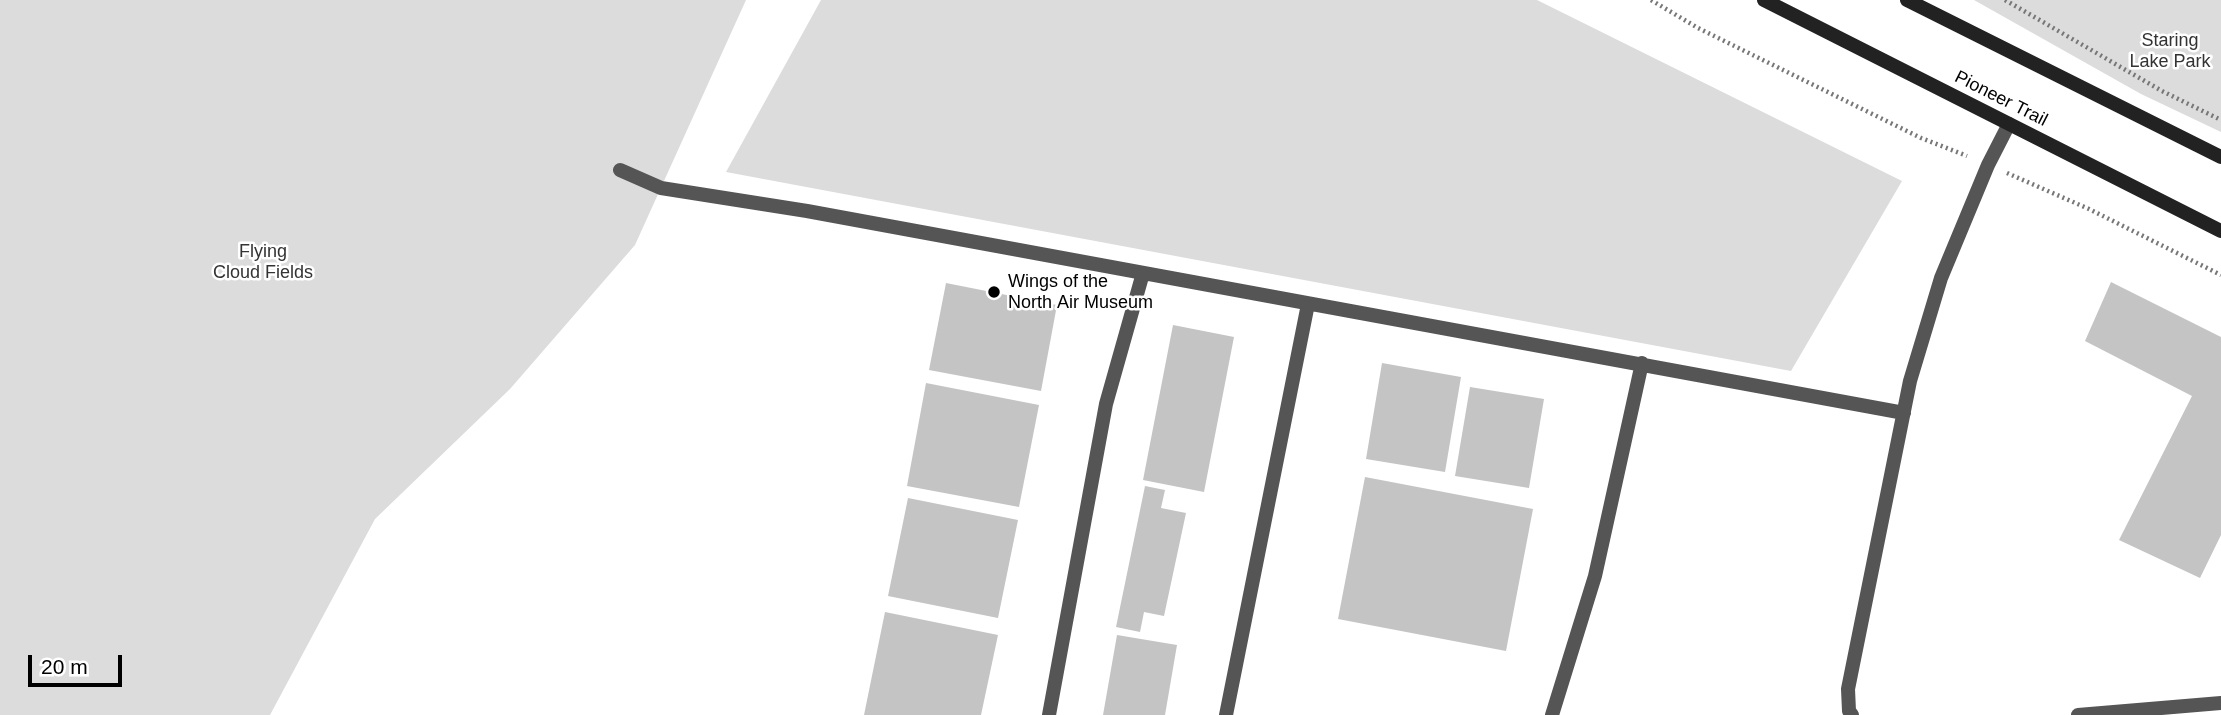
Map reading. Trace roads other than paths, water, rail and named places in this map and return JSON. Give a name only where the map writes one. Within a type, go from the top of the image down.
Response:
[{"type":"main road","name":"Pioneer Trail","points":[[1764,0],[2221,231]]},
{"type":"main road","points":[[1907,0],[2221,157]]},
{"type":"lane","points":[[1852,715],[1849,712],[1848,689],[1910,381],[1941,278],[1988,165],[2009,124]]},
{"type":"lane","points":[[620,170],[661,188],[807,211],[1904,413]]},
{"type":"lane","points":[[1049,715],[1107,404],[1143,273]]},
{"type":"lane","points":[[1226,715],[1308,303]]},
{"type":"lane","points":[[1552,715],[1595,576],[1642,363]]},
{"type":"lane","points":[[2078,715],[2221,703]]},
{"type":"place","name":"Wings of the North Air Museum","points":[[994,292]]},
{"type":"park label","name":"Staring Lake Park","points":[[2170,51]]},
{"type":"park label","name":"Flying Cloud Fields","points":[[263,262]]}]
